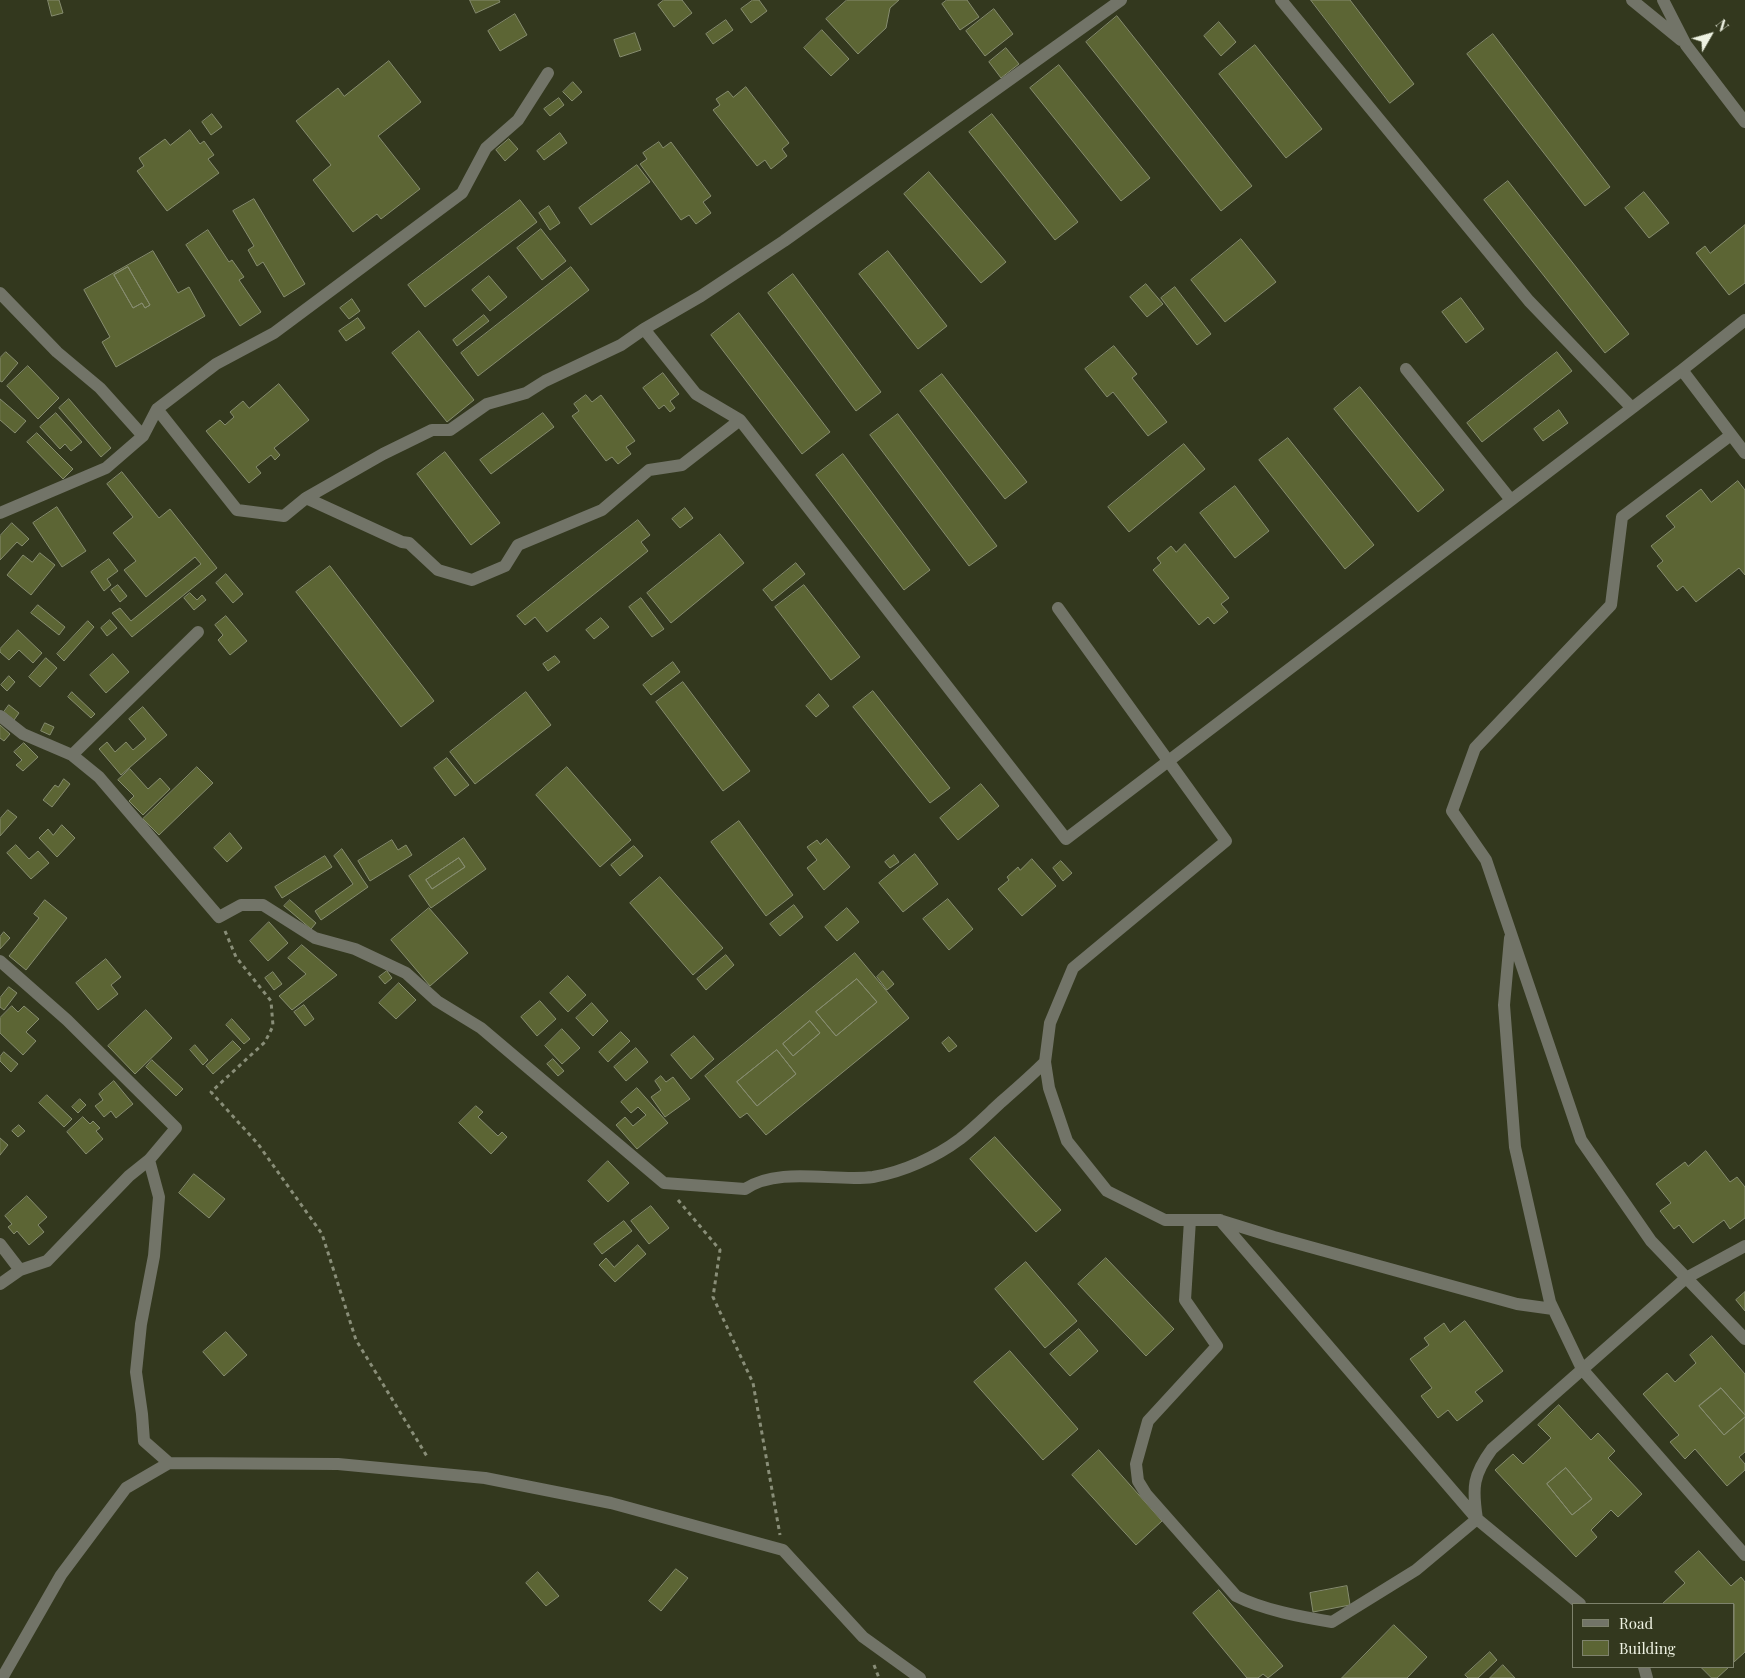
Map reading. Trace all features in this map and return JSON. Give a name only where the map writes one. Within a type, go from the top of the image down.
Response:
[{"type":"street","points":[[157,408],[237,510],[284,516],[306,498],[388,452],[432,430],[450,430],[487,404],[526,393],[545,381],[621,345],[644,329],[701,296],[784,241],[1121,0]]},
{"type":"street","points":[[1281,0],[1529,301],[1632,408]]},
{"type":"street","points":[[1632,0],[1686,45]]},
{"type":"street","points":[[1663,0],[1686,45],[1745,122]]},
{"type":"street","points":[[0,512],[106,468],[143,436],[157,408],[216,364],[274,333],[462,193],[486,148],[518,120],[548,73]]},
{"type":"street","points":[[0,293],[57,352],[100,388],[143,436]]},
{"type":"street","points":[[644,329],[696,394],[740,420],[1066,839],[1745,320]]},
{"type":"street","points":[[1406,369],[1511,500]]},
{"type":"street","points":[[1682,370],[1745,453]]},
{"type":"street","points":[[306,498],[402,542],[409,543],[438,570],[472,580],[505,566],[518,545],[602,510],[649,470],[682,465],[740,420]]},
{"type":"street","points":[[1731,435],[1622,517],[1611,605],[1475,748],[1452,811],[1486,860],[1581,1140],[1651,1241],[1745,1339]]},
{"type":"street","points":[[1058,608],[1226,841],[1073,968],[1050,1023],[1045,1062],[1049,1088],[1067,1141],[1107,1191],[1165,1220],[1220,1220],[1274,1237],[1517,1304],[1554,1309]]},
{"type":"street","points":[[72,755],[198,632]]},
{"type":"street","points":[[0,716],[23,734],[72,755],[99,777],[219,917],[241,905],[263,905],[315,938],[355,949],[406,973],[437,1002],[481,1028],[664,1183],[745,1189],[757,1183],[784,1177],[874,1177],[894,1171],[932,1156],[960,1139],[1028,1080],[1045,1062]]},
{"type":"street","points":[[1510,931],[1504,1005],[1515,1147],[1550,1302],[1582,1369],[1745,1555]]},
{"type":"street","points":[[0,961],[67,1020],[176,1128],[149,1160],[129,1176],[48,1261],[20,1270],[0,1284]]},
{"type":"street","points":[[149,1160],[159,1197],[154,1256],[140,1324],[136,1372],[144,1441],[169,1464]]},
{"type":"street","points":[[1190,1220],[1185,1300],[1217,1346],[1148,1421],[1136,1464],[1138,1481],[1146,1494],[1236,1596],[1248,1602],[1332,1622],[1416,1570],[1477,1519]]},
{"type":"street","points":[[1220,1220],[1477,1519],[1579,1603]]},
{"type":"street","points":[[0,1244],[20,1270]]},
{"type":"street","points":[[1477,1519],[1474,1499],[1475,1480],[1480,1465],[1492,1449],[1511,1430],[1686,1278],[1745,1246]]},
{"type":"street","points":[[2,1678],[62,1575],[126,1488],[169,1464],[338,1464],[485,1478],[611,1503],[783,1550],[863,1637],[920,1678]]},
{"type":"path","points":[[219,917],[236,956],[271,1001],[274,1026],[265,1042],[211,1092],[258,1144],[322,1234],[356,1340],[437,1473]]},
{"type":"path","points":[[664,1183],[720,1250],[713,1297],[753,1383],[783,1550]]},
{"type":"building","points":[[48,0],[59,0],[63,13],[52,16]]},
{"type":"building","points":[[470,0],[499,0],[500,2],[476,13]]},
{"type":"building","points":[[664,0],[682,0],[692,13],[674,27],[658,5]]},
{"type":"building","points":[[753,0],[759,0],[767,11],[751,23],[741,9]]},
{"type":"building","points":[[847,0],[899,0],[890,8],[886,28],[858,54],[826,19]]},
{"type":"building","points":[[947,0],[967,0],[979,17],[960,30],[942,4]]},
{"type":"building","points":[[1311,0],[1350,0],[1414,84],[1390,103]]},
{"type":"building","points":[[994,9],[1013,34],[985,56],[966,31]]},
{"type":"building","points":[[515,14],[527,35],[500,51],[488,31]]},
{"type":"building","points":[[1117,16],[1252,186],[1221,211],[1086,42]]},
{"type":"building","points":[[726,20],[733,30],[713,44],[706,34]]},
{"type":"building","points":[[1219,22],[1236,42],[1221,56],[1204,36]]},
{"type":"building","points":[[822,30],[849,59],[831,76],[804,48]]},
{"type":"building","points":[[635,33],[641,50],[620,57],[614,40]]},
{"type":"building","points":[[1493,34],[1610,187],[1585,206],[1467,54]]},
{"type":"building","points":[[1255,45],[1322,129],[1286,158],[1219,74]]},
{"type":"building","points":[[1006,48],[1019,64],[1001,78],[989,62]]},
{"type":"building","points":[[389,61],[421,102],[378,136],[420,189],[381,219],[377,214],[353,232],[313,180],[331,165],[296,121],[338,88],[344,96]]},
{"type":"building","points":[[1059,65],[1150,178],[1121,201],[1030,88]]},
{"type":"building","points":[[573,82],[582,92],[572,101],[563,92]]},
{"type":"building","points":[[746,87],[789,143],[782,149],[787,156],[771,169],[765,160],[757,166],[713,110],[720,105],[716,99],[728,91],[733,97]]},
{"type":"building","points":[[559,98],[564,105],[550,116],[544,109]]},
{"type":"building","points":[[212,114],[222,127],[211,135],[202,122]]},
{"type":"building","points":[[992,114],[1078,222],[1055,240],[969,132]]},
{"type":"building","points":[[190,130],[200,144],[204,141],[214,155],[208,159],[219,173],[167,211],[137,171],[144,166],[139,158],[165,139],[170,145]]},
{"type":"building","points":[[560,133],[567,143],[544,160],[537,151]]},
{"type":"building","points":[[509,139],[518,149],[505,161],[496,150]]},
{"type":"building","points":[[659,142],[663,148],[671,142],[711,196],[703,202],[711,213],[696,224],[689,215],[681,220],[640,164],[647,159],[643,153]]},
{"type":"building","points":[[637,165],[650,182],[591,225],[579,208]]},
{"type":"building","points":[[929,172],[1006,262],[981,283],[904,194]]},
{"type":"building","points":[[1508,181],[1629,334],[1605,353],[1484,200]]},
{"type":"building","points":[[1644,192],[1669,223],[1649,238],[1625,208]]},
{"type":"building","points":[[254,199],[305,284],[284,297],[263,262],[257,266],[248,250],[254,246],[233,211]]},
{"type":"building","points":[[520,200],[537,222],[425,307],[408,285]]},
{"type":"building","points":[[549,206],[560,223],[550,230],[539,213]]},
{"type":"building","points":[[1745,225],[1745,283],[1729,295],[1696,253],[1705,246],[1710,253]]},
{"type":"building","points":[[541,229],[566,261],[542,280],[517,248]]},
{"type":"building","points":[[208,230],[229,262],[232,260],[244,277],[239,280],[261,312],[240,326],[186,245]]},
{"type":"building","points":[[1241,239],[1276,282],[1225,322],[1191,280]]},
{"type":"building","points":[[153,251],[178,293],[189,287],[205,316],[116,367],[102,342],[110,337],[84,290]],"holes":[[[128,267],[150,305],[145,308],[142,303],[133,308],[114,275]]]},
{"type":"building","points":[[888,251],[947,326],[918,349],[859,274]]},
{"type":"building","points":[[128,267],[150,305],[145,308],[142,303],[133,308],[114,275]]},
{"type":"building","points":[[571,267],[589,290],[478,376],[461,353]]},
{"type":"building","points":[[793,274],[881,392],[856,411],[768,293]]},
{"type":"building","points":[[489,276],[507,297],[490,311],[472,290]]},
{"type":"building","points":[[1146,284],[1163,304],[1147,317],[1130,297]]},
{"type":"building","points":[[1175,287],[1211,334],[1197,345],[1161,298]]},
{"type":"building","points":[[1461,298],[1484,329],[1466,343],[1442,312]]},
{"type":"building","points":[[352,299],[360,311],[349,319],[340,308]]},
{"type":"building","points":[[739,313],[830,432],[802,454],[711,335]]},
{"type":"building","points":[[484,315],[489,321],[457,346],[453,340]]},
{"type":"building","points":[[358,318],[365,328],[346,341],[339,331]]},
{"type":"building","points":[[419,331],[474,400],[447,422],[392,353]]},
{"type":"building","points":[[1114,346],[1137,374],[1132,378],[1167,422],[1148,436],[1113,392],[1107,397],[1085,369]]},
{"type":"building","points":[[6,352],[18,363],[2,382],[0,381],[0,358]]},
{"type":"building","points":[[1557,352],[1572,371],[1482,442],[1467,423]]},
{"type":"building","points":[[28,366],[59,398],[38,419],[7,386]]},
{"type":"building","points":[[663,373],[679,394],[670,401],[675,408],[670,412],[664,405],[659,409],[643,388]]},
{"type":"building","points":[[942,374],[1027,482],[1005,499],[920,391]]},
{"type":"building","points":[[279,384],[309,420],[274,448],[280,455],[275,460],[271,455],[256,467],[261,473],[249,483],[206,431],[220,420],[225,425],[234,417],[230,412],[243,401],[249,408]]},
{"type":"building","points":[[1360,387],[1444,490],[1418,512],[1334,409]]},
{"type":"building","points":[[586,395],[592,402],[601,395],[635,441],[626,447],[631,454],[618,464],[612,457],[606,461],[572,416],[579,411],[574,404]]},
{"type":"building","points":[[0,399],[26,421],[15,433],[0,420]]},
{"type":"building","points":[[69,399],[111,448],[101,457],[59,408]]},
{"type":"building","points":[[1559,410],[1568,423],[1543,441],[1534,429]]},
{"type":"building","points":[[56,413],[82,442],[71,451],[65,444],[60,449],[40,427]]},
{"type":"building","points":[[543,413],[554,427],[491,474],[480,460]]},
{"type":"building","points":[[898,414],[997,546],[969,566],[870,435]]},
{"type":"building","points":[[37,433],[73,469],[63,479],[27,442]]},
{"type":"building","points":[[1288,438],[1374,545],[1345,569],[1259,460]]},
{"type":"building","points":[[1184,444],[1205,469],[1129,532],[1108,507]]},
{"type":"building","points":[[445,452],[500,523],[471,545],[417,474]]},
{"type":"building","points":[[843,454],[930,570],[904,590],[816,475]]},
{"type":"building","points":[[122,472],[159,518],[170,509],[217,568],[132,637],[112,613],[120,608],[131,621],[201,564],[195,557],[146,597],[124,570],[136,561],[113,533],[133,517],[107,484]]},
{"type":"building","points":[[1738,481],[1745,490],[1745,575],[1739,568],[1696,602],[1683,586],[1677,591],[1657,566],[1663,561],[1651,546],[1675,527],[1666,516],[1701,489],[1711,502]]},
{"type":"building","points":[[1235,486],[1269,531],[1235,558],[1200,513]]},
{"type":"building","points":[[57,507],[86,551],[62,567],[33,523]]},
{"type":"building","points":[[685,508],[693,518],[680,528],[672,519]]},
{"type":"building","points":[[638,520],[650,535],[641,542],[648,551],[547,632],[535,617],[525,625],[517,616]]},
{"type":"building","points":[[12,523],[29,539],[22,546],[17,542],[0,560],[0,536]]},
{"type":"building","points":[[720,534],[744,563],[671,623],[647,593]]},
{"type":"building","points":[[1185,544],[1229,598],[1221,604],[1228,612],[1214,624],[1208,617],[1199,625],[1153,570],[1161,563],[1157,558],[1171,546],[1176,552]]},
{"type":"building","points":[[40,553],[55,565],[31,595],[7,575],[23,555],[32,562]]},
{"type":"building","points":[[109,559],[118,571],[107,579],[111,585],[104,591],[91,572]]},
{"type":"building","points":[[796,563],[805,574],[772,601],[763,590]]},
{"type":"building","points":[[330,566],[434,701],[401,727],[296,592]]},
{"type":"building","points":[[226,574],[243,594],[233,603],[216,583]]},
{"type":"building","points":[[118,585],[127,596],[120,602],[111,590]]},
{"type":"building","points":[[804,585],[860,657],[831,680],[775,607]]},
{"type":"building","points":[[190,593],[197,600],[202,595],[206,600],[194,610],[184,598]]},
{"type":"building","points":[[641,598],[664,629],[652,637],[629,607]]},
{"type":"building","points":[[38,605],[65,627],[59,635],[31,613]]},
{"type":"building","points":[[226,616],[247,641],[230,655],[218,640],[223,635],[215,625]]},
{"type":"building","points":[[601,618],[609,627],[594,639],[586,630]]},
{"type":"building","points":[[110,620],[117,628],[107,636],[101,628]]},
{"type":"building","points":[[88,621],[94,627],[64,661],[57,654]]},
{"type":"building","points":[[18,630],[42,653],[33,663],[19,650],[9,660],[0,652],[0,649]]},
{"type":"building","points":[[113,654],[129,672],[106,693],[90,675]]},
{"type":"building","points":[[555,656],[560,662],[548,671],[543,664]]},
{"type":"building","points":[[46,658],[57,668],[40,687],[29,677]]},
{"type":"building","points":[[673,662],[680,672],[651,695],[643,685]]},
{"type":"building","points":[[9,676],[15,682],[7,691],[1,685]]},
{"type":"building","points":[[683,682],[750,771],[723,791],[656,702]]},
{"type":"building","points":[[873,691],[950,788],[930,803],[853,707]]},
{"type":"building","points":[[72,692],[95,714],[91,718],[68,697]]},
{"type":"building","points":[[526,692],[551,725],[475,784],[450,752]]},
{"type":"building","points":[[819,694],[829,706],[816,717],[806,706]]},
{"type":"building","points":[[9,705],[19,713],[14,720],[4,712]]},
{"type":"building","points":[[143,707],[167,735],[121,775],[99,749],[107,742],[115,752],[126,742],[133,750],[146,739],[129,719]]},
{"type":"building","points":[[45,723],[54,727],[50,735],[41,731]]},
{"type":"building","points":[[0,725],[10,734],[4,741],[0,738]]},
{"type":"building","points":[[24,743],[38,757],[23,771],[16,765],[22,760],[14,752]]},
{"type":"building","points":[[447,758],[469,785],[455,796],[434,768]]},
{"type":"building","points":[[197,767],[213,783],[159,835],[143,819]]},
{"type":"building","points":[[567,767],[631,840],[600,867],[536,795]]},
{"type":"building","points":[[130,769],[148,789],[160,778],[170,789],[143,815],[129,801],[134,796],[118,780]]},
{"type":"building","points":[[64,779],[70,784],[52,807],[43,800],[55,785],[58,787]]},
{"type":"building","points":[[981,784],[999,806],[958,840],[940,818]]},
{"type":"building","points":[[8,810],[17,817],[0,836],[0,819]]},
{"type":"building","points":[[739,821],[793,895],[766,916],[711,842]]},
{"type":"building","points":[[62,825],[75,838],[57,857],[39,838],[48,829],[53,835]]},
{"type":"building","points":[[230,833],[242,848],[227,862],[214,848]]},
{"type":"building","points":[[464,838],[486,869],[431,908],[409,876]],"holes":[[[459,858],[465,867],[432,889],[426,880]]]},
{"type":"building","points":[[827,839],[850,867],[824,890],[807,868],[817,860],[807,847],[817,840],[820,844]]},
{"type":"building","points":[[392,840],[398,850],[406,845],[412,855],[370,881],[358,861]]},
{"type":"building","points":[[16,845],[29,859],[38,851],[49,863],[31,879],[7,853]]},
{"type":"building","points":[[634,846],[643,856],[620,876],[611,865]]},
{"type":"building","points":[[342,849],[368,887],[321,920],[315,911],[353,884],[334,856]]},
{"type":"building","points":[[915,854],[938,884],[903,912],[879,883]]},
{"type":"building","points":[[894,855],[899,862],[890,868],[885,862]]},
{"type":"building","points":[[325,856],[332,867],[282,898],[275,887]]},
{"type":"building","points":[[459,858],[465,867],[432,889],[426,880]]},
{"type":"building","points":[[1032,859],[1056,886],[1022,916],[998,889],[1009,880],[1007,877],[1018,867],[1020,870]]},
{"type":"building","points":[[1061,861],[1072,873],[1063,881],[1053,868]]},
{"type":"building","points":[[660,877],[723,948],[693,975],[630,903]]},
{"type":"building","points":[[948,899],[973,929],[949,950],[923,919]]},
{"type":"building","points":[[45,900],[67,918],[26,970],[9,956],[39,918],[34,914]]},
{"type":"building","points":[[290,900],[316,923],[311,929],[284,906]]},
{"type":"building","points":[[794,905],[803,917],[780,936],[770,924]]},
{"type":"building","points":[[429,908],[468,953],[430,986],[391,940]]},
{"type":"building","points":[[847,908],[859,922],[837,941],[825,927]]},
{"type":"building","points":[[269,922],[288,943],[268,961],[250,941]]},
{"type":"building","points":[[4,932],[10,938],[0,949],[0,937]]},
{"type":"building","points":[[302,945],[337,975],[292,1010],[279,996],[306,974],[288,958]]},
{"type":"building","points":[[855,953],[909,1018],[766,1135],[747,1113],[740,1118],[705,1076]],"holes":[[[857,979],[877,1002],[836,1036],[816,1012]],[[810,1021],[820,1033],[793,1056],[783,1044]],[[777,1050],[796,1074],[757,1106],[737,1082]]]},
{"type":"building","points":[[726,955],[734,965],[706,990],[697,979]]},
{"type":"building","points":[[106,959],[121,977],[111,985],[118,994],[98,1010],[76,983]]},
{"type":"building","points":[[387,971],[392,978],[385,984],[379,977]]},
{"type":"building","points":[[883,971],[894,984],[887,990],[877,977]]},
{"type":"building","points":[[273,972],[282,984],[274,990],[265,978]]},
{"type":"building","points":[[568,976],[586,995],[568,1012],[550,993]]},
{"type":"building","points":[[857,979],[877,1002],[836,1036],[816,1012]]},
{"type":"building","points":[[399,983],[416,1000],[396,1019],[379,1003]]},
{"type":"building","points":[[9,987],[17,993],[4,1010],[0,1007],[0,998]]},
{"type":"building","points":[[540,1001],[556,1019],[537,1036],[521,1017]]},
{"type":"building","points":[[592,1003],[608,1021],[593,1036],[576,1018]]},
{"type":"building","points":[[304,1005],[314,1019],[305,1026],[294,1012]]},
{"type":"building","points":[[12,1006],[18,1012],[24,1006],[39,1019],[26,1032],[36,1041],[23,1055],[0,1033],[0,1018]]},
{"type":"building","points":[[146,1010],[172,1038],[135,1074],[108,1046]]},
{"type":"building","points":[[232,1019],[250,1039],[244,1044],[226,1025]]},
{"type":"building","points":[[810,1021],[820,1033],[793,1056],[783,1044]]},
{"type":"building","points":[[562,1029],[580,1048],[562,1064],[545,1046]]},
{"type":"building","points":[[621,1032],[630,1041],[608,1062],[599,1052]]},
{"type":"building","points":[[694,1036],[714,1059],[691,1079],[671,1055]]},
{"type":"building","points":[[949,1037],[957,1046],[949,1052],[942,1043]]},
{"type":"building","points":[[233,1041],[241,1049],[213,1074],[206,1066]]},
{"type":"building","points":[[195,1045],[208,1060],[203,1065],[190,1050]]},
{"type":"building","points":[[636,1048],[648,1062],[626,1081],[614,1067]]},
{"type":"building","points":[[777,1050],[796,1074],[757,1106],[737,1082]]},
{"type":"building","points":[[4,1052],[18,1064],[11,1072],[0,1061],[0,1057]]},
{"type":"building","points":[[553,1059],[564,1071],[558,1076],[547,1064]]},
{"type":"building","points":[[152,1060],[183,1089],[176,1096],[146,1067]]},
{"type":"building","points":[[661,1076],[666,1082],[673,1077],[690,1099],[665,1117],[651,1097],[661,1090],[655,1081]]},
{"type":"building","points":[[114,1081],[133,1104],[116,1118],[111,1111],[104,1117],[95,1106],[103,1100],[99,1094]]},
{"type":"building","points":[[637,1088],[668,1123],[637,1149],[616,1125],[625,1117],[633,1126],[646,1115],[638,1107],[631,1113],[621,1102]]},
{"type":"building","points":[[47,1095],[72,1119],[64,1127],[39,1103]]},
{"type":"building","points":[[80,1099],[86,1105],[78,1113],[72,1107]]},
{"type":"building","points":[[476,1106],[483,1112],[478,1117],[498,1136],[502,1132],[507,1137],[491,1154],[459,1123]]},
{"type":"building","points":[[83,1117],[90,1124],[93,1121],[100,1128],[96,1131],[103,1139],[86,1154],[67,1132]]},
{"type":"building","points":[[19,1125],[25,1131],[18,1137],[12,1131]]},
{"type":"building","points":[[995,1137],[1061,1210],[1036,1232],[970,1159]]},
{"type":"building","points":[[0,1138],[8,1145],[0,1155]]},
{"type":"building","points":[[1706,1151],[1730,1182],[1737,1177],[1745,1187],[1745,1218],[1730,1229],[1724,1220],[1693,1243],[1679,1225],[1674,1229],[1660,1211],[1671,1203],[1656,1184],[1685,1162],[1688,1166]]},
{"type":"building","points":[[608,1161],[629,1183],[608,1202],[588,1181]]},
{"type":"building","points":[[194,1174],[225,1199],[209,1218],[179,1193]]},
{"type":"building","points":[[27,1196],[47,1217],[38,1225],[44,1232],[29,1245],[17,1231],[14,1234],[8,1227],[12,1224],[5,1216]]},
{"type":"building","points":[[651,1206],[669,1228],[649,1244],[631,1221]]},
{"type":"building","points":[[624,1221],[632,1231],[602,1254],[594,1244]]},
{"type":"building","points":[[638,1245],[646,1254],[615,1282],[599,1265],[606,1258],[614,1267]]},
{"type":"building","points":[[1106,1258],[1174,1329],[1146,1356],[1078,1284]]},
{"type":"building","points":[[1026,1262],[1077,1321],[1045,1348],[995,1289]]},
{"type":"building","points":[[1745,1292],[1745,1311],[1736,1300]]},
{"type":"building","points":[[1465,1321],[1503,1371],[1475,1392],[1483,1401],[1457,1421],[1448,1410],[1438,1418],[1421,1396],[1432,1388],[1410,1359],[1429,1345],[1424,1338],[1444,1323],[1450,1332]]},
{"type":"building","points":[[1079,1329],[1098,1351],[1070,1376],[1050,1354]]},
{"type":"building","points":[[226,1332],[247,1355],[224,1376],[203,1352]]},
{"type":"building","points":[[1712,1336],[1745,1374],[1745,1415],[1721,1388],[1699,1406],[1724,1435],[1745,1417],[1745,1452],[1739,1457],[1745,1464],[1745,1470],[1727,1486],[1695,1449],[1685,1459],[1670,1442],[1679,1435],[1643,1394],[1667,1373],[1675,1382],[1696,1363],[1690,1355]]},
{"type":"building","points":[[1010,1351],[1078,1429],[1043,1460],[974,1382]]},
{"type":"building","points":[[1721,1388],[1745,1415],[1724,1435],[1699,1406]]},
{"type":"building","points":[[1559,1405],[1591,1440],[1598,1433],[1615,1451],[1608,1458],[1642,1494],[1618,1517],[1611,1510],[1591,1530],[1597,1537],[1576,1557],[1495,1470],[1513,1454],[1523,1464],[1551,1438],[1538,1425]],"holes":[[[1566,1468],[1592,1499],[1572,1515],[1547,1484]]]},
{"type":"building","points":[[1099,1450],[1162,1521],[1136,1545],[1072,1475]]},
{"type":"building","points":[[1566,1468],[1592,1499],[1572,1515],[1547,1484]]},
{"type":"building","points":[[1699,1551],[1731,1586],[1741,1577],[1745,1582],[1745,1652],[1735,1661],[1735,1603],[1663,1603],[1685,1583],[1675,1572]]},
{"type":"building","points":[[676,1569],[688,1578],[661,1611],[649,1601]]},
{"type":"building","points":[[538,1572],[559,1596],[546,1606],[526,1583]]},
{"type":"building","points":[[1347,1586],[1350,1605],[1313,1612],[1310,1593]]},
{"type":"building","points":[[1219,1590],[1283,1666],[1268,1678],[1263,1674],[1258,1678],[1247,1678],[1193,1613]]},
{"type":"building","points":[[1394,1625],[1427,1657],[1407,1678],[1342,1678]]},
{"type":"building","points":[[1490,1652],[1497,1660],[1478,1678],[1468,1678],[1465,1675]]},
{"type":"building","points":[[1503,1665],[1515,1678],[1490,1678]]},
{"type":"building","points":[[1702,1668],[1728,1668],[1717,1678],[1712,1678]]}]
